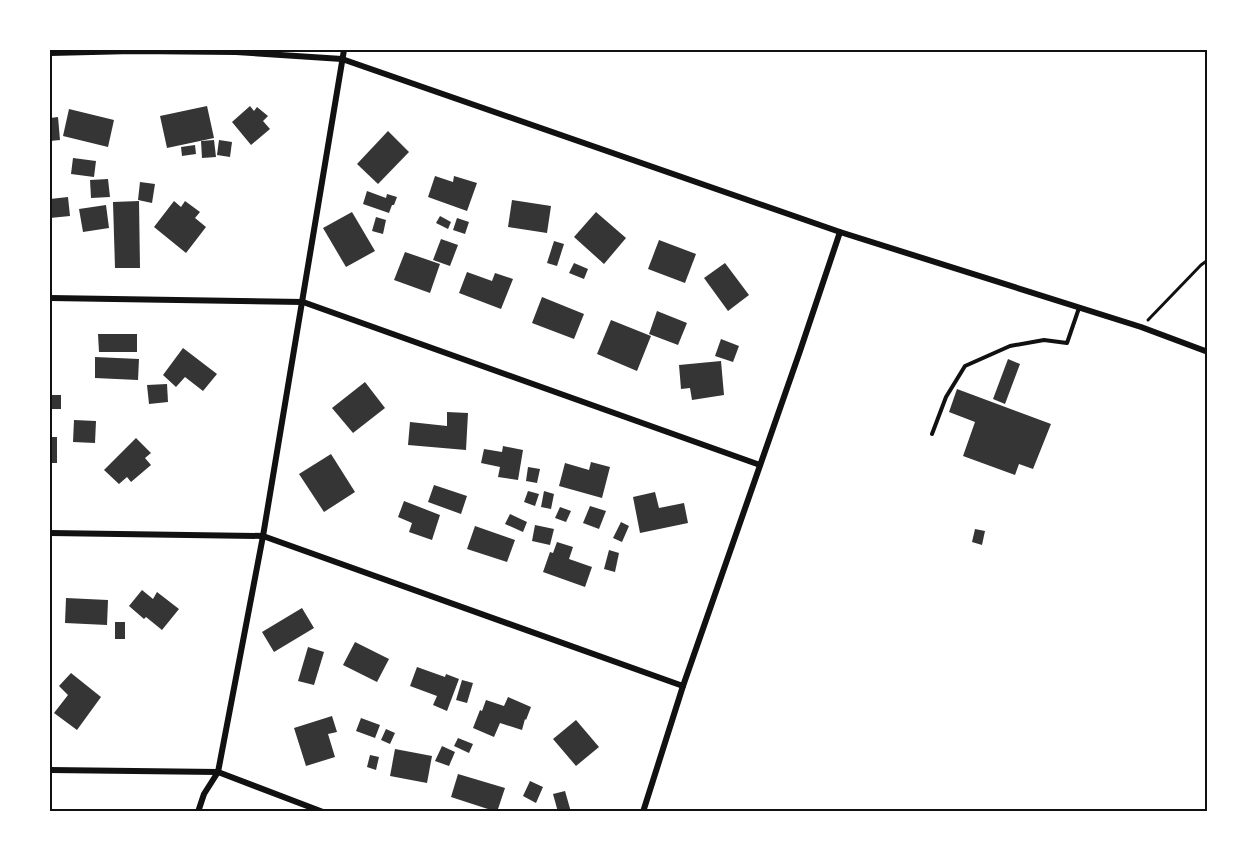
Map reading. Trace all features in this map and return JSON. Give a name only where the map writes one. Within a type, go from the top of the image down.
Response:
[{"type":"street","points":[[198,812],[204,794],[218,772],[263,537],[344,50]]},
{"type":"street","points":[[50,53],[236,52],[342,58],[840,232],[1141,327],[1208,352]]},
{"type":"street","points":[[643,812],[682,686],[840,232]]},
{"type":"street","points":[[50,298],[303,302],[760,465]]},
{"type":"street","points":[[50,533],[263,537],[682,686]]},
{"type":"street","points":[[50,770],[218,772],[323,812]]},
{"type":"lane","points":[[932,434],[946,397],[966,366],[1010,346],[1044,340],[1067,343],[1079,308]]},
{"type":"path","points":[[1141,327],[1208,260]]},
{"type":"building","points":[[207,106],[214,138],[167,148],[160,116]]},
{"type":"building","points":[[250,106],[254,111],[257,107],[268,116],[263,121],[270,129],[251,145],[232,122]]},
{"type":"building","points":[[69,109],[114,120],[108,147],[63,136]]},
{"type":"building","points":[[58,117],[60,140],[50,141],[50,118]]},
{"type":"building","points":[[388,131],[409,152],[378,184],[357,164]]},
{"type":"building","points":[[214,140],[216,157],[202,158],[201,141]]},
{"type":"building","points":[[219,140],[232,142],[230,157],[217,155]]},
{"type":"building","points":[[195,145],[196,154],[182,156],[181,147]]},
{"type":"building","points":[[73,158],[96,161],[94,177],[71,174]]},
{"type":"building","points":[[435,176],[453,182],[454,176],[477,183],[467,211],[428,197]]},
{"type":"building","points":[[108,179],[110,197],[91,198],[90,180]]},
{"type":"building","points":[[140,182],[155,184],[152,203],[138,200]]},
{"type":"building","points":[[367,191],[386,198],[387,194],[397,197],[389,213],[363,204]]},
{"type":"building","points":[[68,197],[70,216],[50,218],[50,199]]},
{"type":"building","points":[[512,200],[551,206],[547,233],[508,227]]},
{"type":"building","points":[[139,201],[140,268],[115,268],[113,202]]},
{"type":"building","points":[[174,201],[181,207],[185,201],[200,212],[195,218],[206,227],[186,253],[154,227]]},
{"type":"building","points":[[106,205],[109,228],[83,232],[79,209]]},
{"type":"building","points":[[352,212],[375,251],[346,267],[323,228]]},
{"type":"building","points":[[596,212],[626,238],[604,264],[574,237]]},
{"type":"building","points":[[440,216],[451,222],[448,229],[436,223]]},
{"type":"building","points":[[376,217],[386,220],[383,234],[372,231]]},
{"type":"building","points":[[457,218],[469,222],[465,234],[453,230]]},
{"type":"building","points":[[441,239],[458,245],[450,266],[433,260]]},
{"type":"building","points":[[659,240],[696,254],[685,283],[648,269]]},
{"type":"building","points":[[554,241],[564,244],[557,266],[547,263]]},
{"type":"building","points":[[405,252],[440,264],[430,293],[394,280]]},
{"type":"building","points":[[574,263],[588,269],[584,279],[569,273]]},
{"type":"building","points":[[725,263],[749,295],[728,311],[704,278]]},
{"type":"building","points":[[467,272],[492,281],[495,273],[513,279],[501,309],[459,293]]},
{"type":"building","points":[[542,297],[584,314],[574,339],[532,323]]},
{"type":"building","points":[[657,311],[687,323],[678,345],[649,334]]},
{"type":"building","points":[[611,320],[651,336],[637,371],[597,354]]},
{"type":"building","points":[[98,334],[137,334],[137,352],[99,352]]},
{"type":"building","points":[[721,339],[739,346],[733,362],[715,356]]},
{"type":"building","points":[[183,348],[217,374],[203,391],[185,377],[176,387],[163,375]]},
{"type":"building","points":[[95,357],[139,359],[138,380],[95,378]]},
{"type":"building","points":[[1008,359],[1020,364],[1005,404],[993,399]]},
{"type":"building","points":[[721,361],[724,395],[692,400],[690,388],[681,389],[679,365]]},
{"type":"building","points":[[365,382],[385,408],[353,433],[332,408]]},
{"type":"building","points":[[167,384],[168,402],[149,404],[147,385]]},
{"type":"building","points":[[957,389],[1051,424],[1033,469],[1019,464],[1015,475],[963,456],[975,422],[949,412]]},
{"type":"building","points":[[50,395],[61,395],[61,409],[50,409]]},
{"type":"building","points":[[447,412],[468,413],[466,450],[408,445],[410,422],[447,426]]},
{"type":"building","points":[[74,420],[96,421],[95,443],[73,442]]},
{"type":"building","points":[[50,437],[57,437],[57,463],[50,463]]},
{"type":"building","points":[[136,438],[151,453],[145,458],[151,465],[131,482],[127,477],[119,484],[104,470]]},
{"type":"building","points":[[503,446],[523,450],[518,480],[498,477],[500,467],[481,463],[484,449],[502,452]]},
{"type":"building","points":[[331,454],[355,492],[324,512],[299,474]]},
{"type":"building","points":[[591,462],[610,467],[602,498],[559,486],[565,463],[589,470]]},
{"type":"building","points":[[528,467],[540,469],[537,483],[526,481]]},
{"type":"building","points":[[434,485],[467,496],[461,514],[428,502]]},
{"type":"building","points":[[528,491],[539,494],[535,506],[524,502]]},
{"type":"building","points":[[544,491],[554,494],[551,509],[541,507]]},
{"type":"building","points":[[655,492],[659,508],[684,503],[688,523],[640,533],[633,497]]},
{"type":"building","points":[[404,501],[440,515],[432,540],[409,532],[412,523],[398,517]]},
{"type":"building","points":[[590,506],[606,511],[599,529],[583,523]]},
{"type":"building","points":[[560,507],[571,511],[566,522],[555,518]]},
{"type":"building","points":[[510,514],[527,522],[523,532],[505,524]]},
{"type":"building","points":[[621,522],[629,526],[622,542],[613,538]]},
{"type":"building","points":[[535,525],[554,529],[550,545],[532,541]]},
{"type":"building","points":[[475,526],[515,540],[507,562],[467,549]]},
{"type":"building","points":[[975,529],[985,531],[982,545],[972,542]]},
{"type":"building","points":[[557,542],[573,547],[569,559],[592,567],[585,587],[543,572],[550,552],[553,553]]},
{"type":"building","points":[[609,550],[619,553],[615,572],[604,569]]},
{"type":"building","points":[[142,590],[153,599],[157,592],[179,609],[162,630],[129,606]]},
{"type":"building","points":[[66,598],[108,600],[107,625],[65,623]]},
{"type":"building","points":[[302,608],[314,628],[274,652],[262,632]]},
{"type":"building","points":[[115,622],[125,622],[125,639],[115,639]]},
{"type":"building","points":[[355,642],[389,659],[377,682],[343,665]]},
{"type":"building","points":[[308,647],[324,652],[314,685],[298,681]]},
{"type":"building","points":[[417,667],[445,677],[446,674],[459,679],[447,711],[433,705],[437,696],[410,686]]},
{"type":"building","points":[[71,673],[101,697],[77,730],[54,713],[68,695],[59,686]]},
{"type":"building","points":[[462,680],[473,683],[467,703],[456,700]]},
{"type":"building","points":[[508,697],[531,707],[522,730],[500,723],[494,737],[473,728],[486,700],[504,706]]},
{"type":"building","points":[[332,716],[337,732],[328,734],[335,757],[306,766],[294,728]]},
{"type":"building","points":[[361,718],[380,725],[375,738],[356,731]]},
{"type":"building","points":[[576,720],[599,747],[576,766],[553,739]]},
{"type":"building","points":[[386,729],[395,733],[390,744],[381,740]]},
{"type":"building","points":[[458,738],[473,744],[469,753],[454,746]]},
{"type":"building","points":[[442,746],[455,752],[449,766],[435,761]]},
{"type":"building","points":[[395,749],[432,756],[427,783],[390,776]]},
{"type":"building","points":[[370,755],[379,757],[376,770],[367,767]]},
{"type":"building","points":[[458,774],[505,788],[497,812],[451,797]]},
{"type":"building","points":[[530,781],[543,787],[536,803],[523,796]]},
{"type":"building","points":[[565,791],[571,812],[558,812],[553,794]]}]
